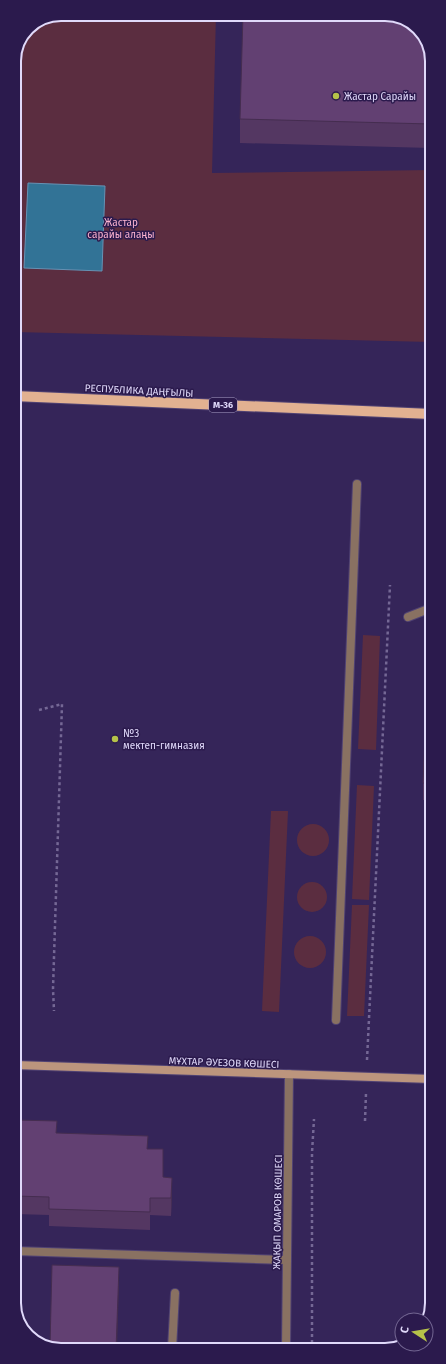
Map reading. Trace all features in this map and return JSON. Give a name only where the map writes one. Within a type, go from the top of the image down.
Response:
[{"type":"main road","name":"РЕСПУБЛИКА ДАҢҒЫЛЫ","points":[[21,396],[425,414]]},
{"type":"street","points":[[336,1020],[357,484]]},
{"type":"street","points":[[408,618],[425,611]]},
{"type":"street","name":"МҰХТАР ӘУЕЗОВ КӨШЕСІ","points":[[21,1065],[425,1079]]},
{"type":"street","name":"ЖАҚЫП ОМАРОВ КӨШЕСІ","points":[[286,1343],[289,1074]]},
{"type":"street","points":[[21,1251],[287,1260]]},
{"type":"street","points":[[172,1343],[175,1293]]},
{"type":"path","points":[[369,1021],[390,585]]},
{"type":"path","points":[[38,710],[62,704],[53,989],[54,1011]]},
{"type":"path","points":[[312,1343],[312,1153],[314,1119]]},
{"type":"green space","name":"Жастар сарайы алаңы","points":[[61,21],[216,21],[212,173],[425,170],[425,342],[21,332],[21,61],[24,46],[28,39],[39,28],[46,24]]},
{"type":"green space","points":[[363,635],[380,636],[376,750],[358,749]]},
{"type":"green space","points":[[357,785],[374,786],[369,900],[352,899]]},
{"type":"green space","points":[[271,811],[288,811],[279,1012],[262,1011]]},
{"type":"green space","points":[[313,824],[324,829],[329,840],[324,851],[313,856],[302,851],[297,840],[302,829]]},
{"type":"green space","points":[[312,882],[323,886],[327,897],[323,908],[312,912],[301,908],[297,897],[301,886]]},
{"type":"green space","points":[[352,905],[369,905],[364,1016],[347,1016]]},
{"type":"green space","points":[[310,936],[321,941],[326,952],[321,963],[310,968],[299,963],[294,952],[299,941]]},
{"type":"water","points":[[28,183],[105,186],[102,271],[24,268]]},
{"type":"building","name":"Жастар Сарайы","points":[[243,21],[395,22],[405,26],[413,33],[424,51],[425,124],[240,119]]},
{"type":"building","points":[[425,736],[425,783],[423,783]]},
{"type":"building","points":[[21,1120],[57,1121],[56,1133],[148,1136],[147,1149],[163,1149],[163,1177],[172,1178],[171,1198],[150,1198],[150,1212],[49,1209],[49,1197],[21,1196]]},
{"type":"building","points":[[52,1265],[119,1267],[116,1343],[50,1342]]},
{"type":"place","name":"Жастар Сарайы","points":[[336,96]]},
{"type":"place","name":"№3 мектеп-гимназия","points":[[115,739]]}]
